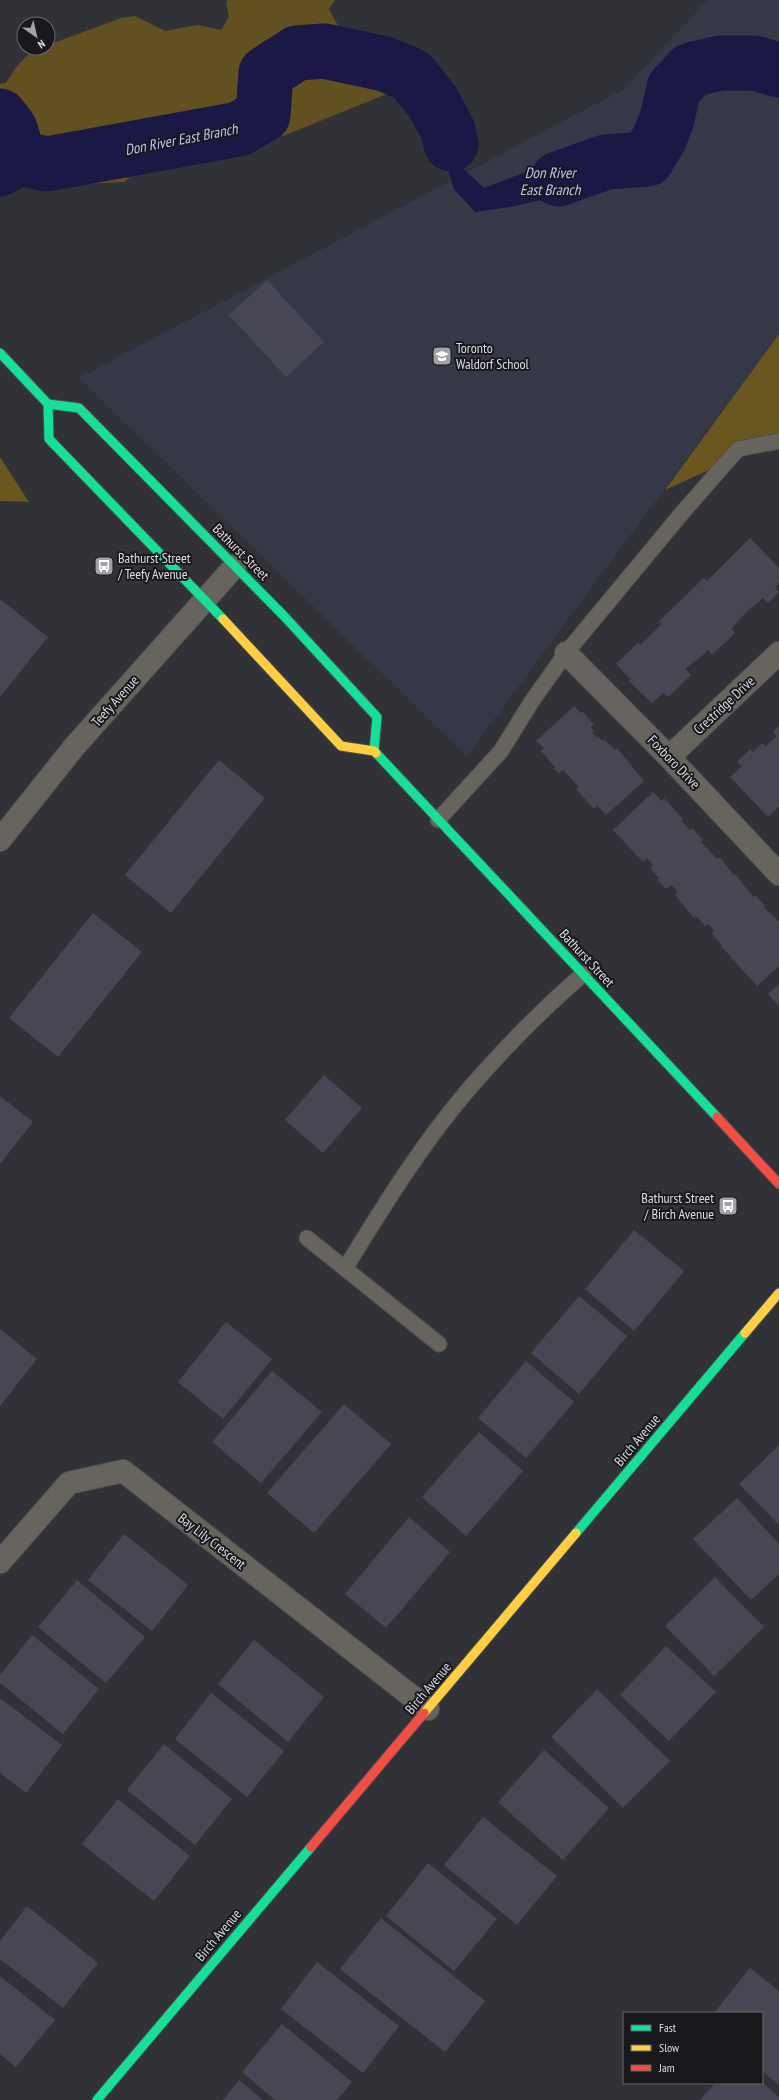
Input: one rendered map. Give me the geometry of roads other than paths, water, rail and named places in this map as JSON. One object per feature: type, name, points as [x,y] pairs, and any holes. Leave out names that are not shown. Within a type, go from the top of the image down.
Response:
[{"type":"main road","points":[[0,352],[48,404],[49,439],[205,600],[341,746],[374,751]]},
{"type":"main road","name":"Bathurst Street","points":[[48,404],[79,408],[235,566],[377,717],[374,751],[779,1184]]},
{"type":"main road","name":"Birch Avenue","points":[[97,2100],[779,1293]]},
{"type":"street","name":"Teefy Avenue","points":[[0,840],[74,746],[235,566]]},
{"type":"street","name":"Foxboro Drive","points":[[566,653],[669,757],[779,874]]},
{"type":"street","name":"Crestridge Drive","points":[[669,757],[779,653]]},
{"type":"street","name":"Bay Lily Crescent","points":[[0,1562],[69,1483],[123,1471],[428,1709]]},
{"type":"lane","points":[[438,820],[501,751],[532,701],[566,653],[682,513],[738,449],[779,440]]},
{"type":"lane","points":[[346,1267],[401,1179],[468,1091],[540,1012],[582,974]]},
{"type":"lane","points":[[307,1238],[346,1267],[439,1344]]},
{"type":"water","name":"Don River East Branch","points":[[744,47],[779,51],[779,88],[729,70],[706,73],[683,85],[676,109],[677,133],[661,146],[629,162],[621,178],[600,170],[573,180],[562,195],[510,207],[475,212],[454,189],[444,157],[445,143],[434,128],[409,85],[419,68],[441,90],[458,133],[464,169],[484,188],[531,170],[638,137],[661,98],[670,68],[690,55],[719,49]]},
{"type":"waterway","name":"Don River East Branch","points":[[0,169],[19,158],[47,164],[239,129],[263,115],[266,73],[297,53],[324,51],[385,64],[411,75],[432,101],[448,130],[451,144]]},
{"type":"waterway","name":"Don River East Branch","points":[[558,179],[606,162],[647,159],[659,139],[667,119],[674,88],[691,70],[720,63],[754,63],[779,70]]},
{"type":"waterway","name":"Don River East Branch","points":[[0,116],[10,129],[19,158]]},
{"type":"place","name":"Toronto Waldorf School","points":[[442,356]]},
{"type":"place","name":"Bathurst Street / Teefy Avenue","points":[[104,566]]},
{"type":"place","name":"Bathurst Street / Birch Avenue","points":[[728,1206]]}]
